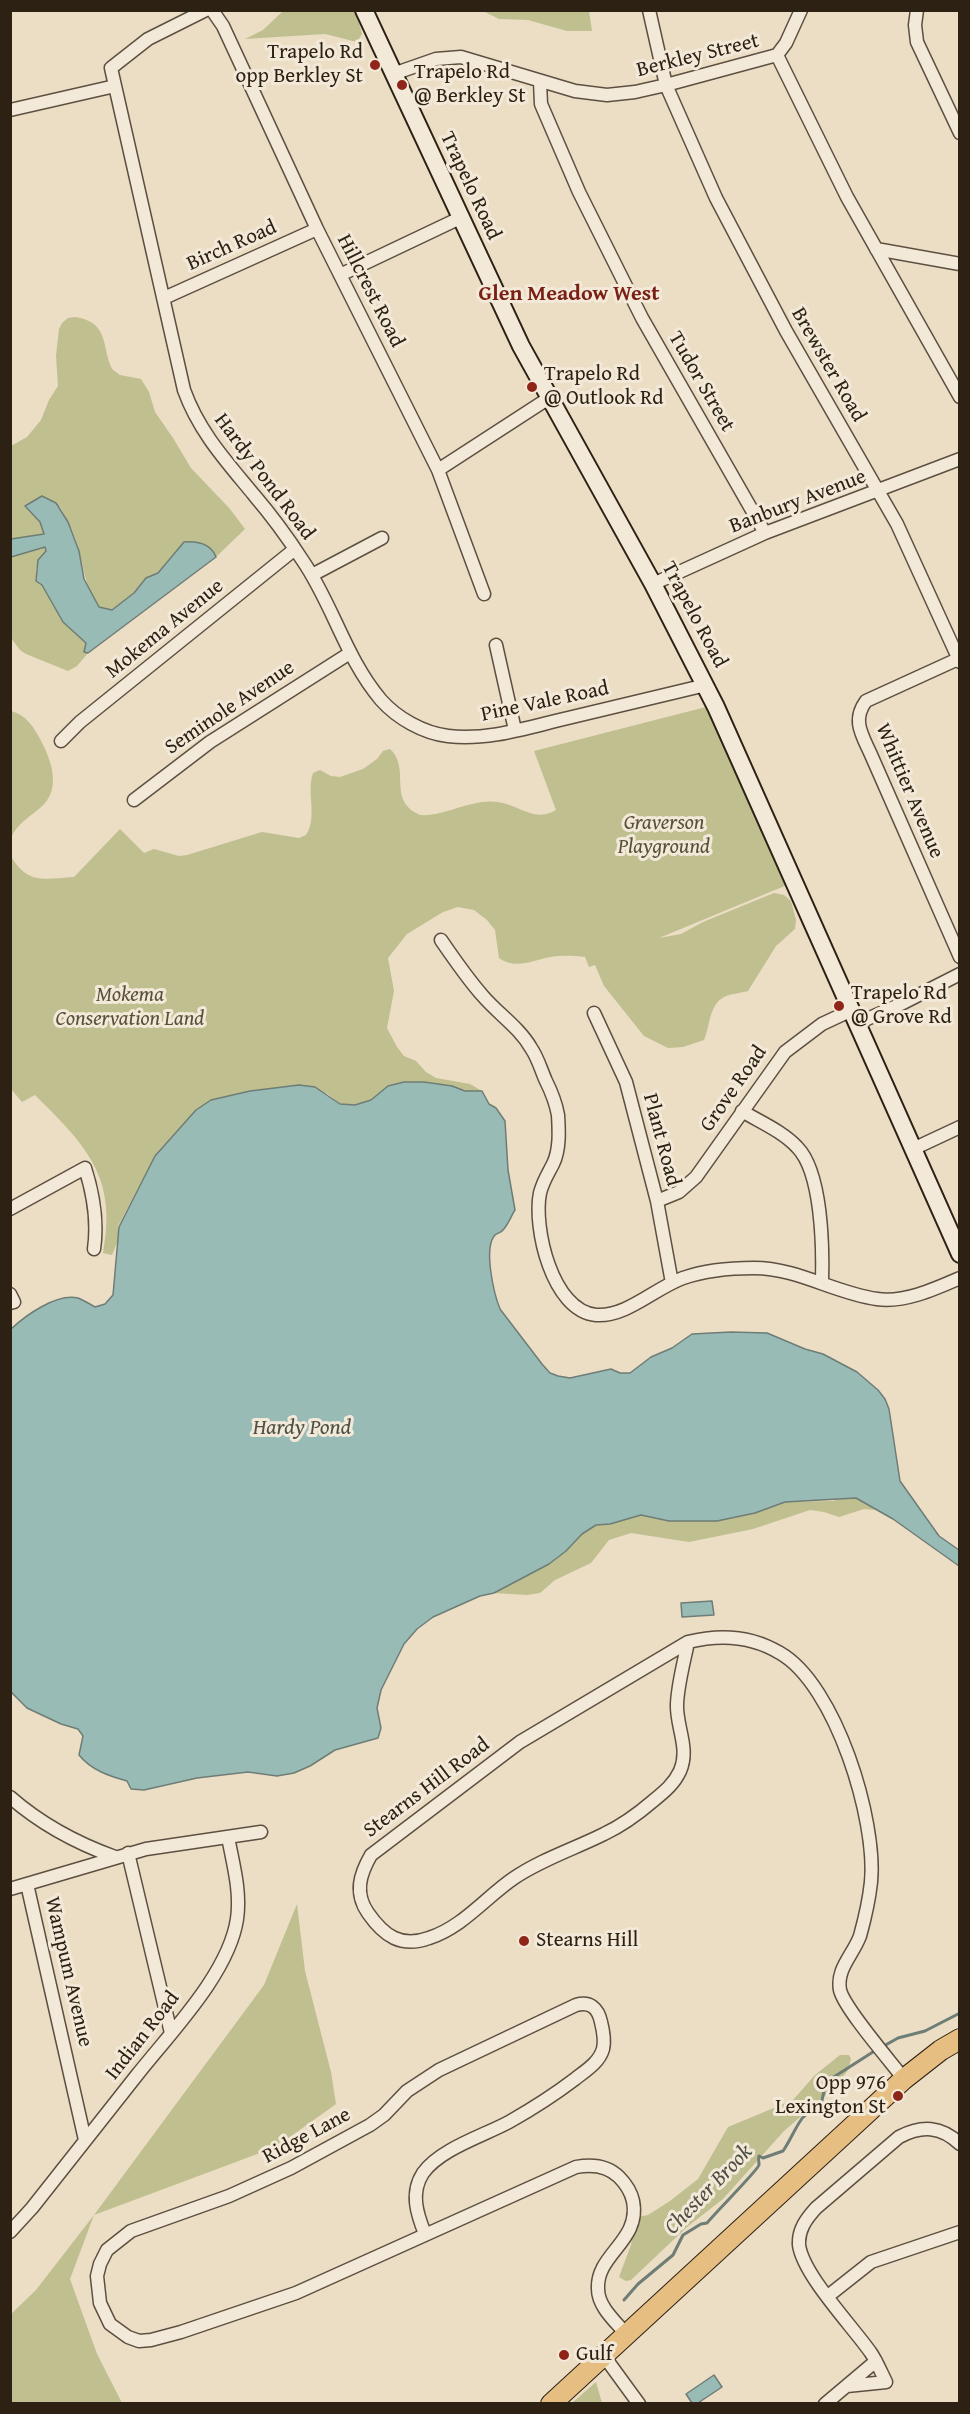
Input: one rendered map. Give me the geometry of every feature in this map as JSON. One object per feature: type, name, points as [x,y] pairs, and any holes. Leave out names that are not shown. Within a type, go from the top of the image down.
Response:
[{"type":"main road","name":"Trapelo Road","points":[[364,10],[511,325],[706,685],[960,1254]]},
{"type":"main road","points":[[551,2403],[904,2079],[941,2050],[960,2039]]},
{"type":"street","name":"Hardy Pond Road","points":[[206,10],[148,39],[111,68],[184,390],[197,422],[207,438],[295,549],[312,575],[350,653],[370,686],[395,713]]},
{"type":"street","name":"Hillcrest Road","points":[[212,10],[228,34],[317,229],[438,470],[484,594]]},
{"type":"street","name":"Brewster Road","points":[[649,10],[666,85],[741,248],[897,524],[959,661]]},
{"type":"street","points":[[777,56],[786,43],[801,10]]},
{"type":"street","points":[[917,10],[915,25],[917,42],[960,132]]},
{"type":"street","name":"Berkley Street","points":[[393,74],[436,59],[461,57],[575,92],[607,95],[666,85],[777,56],[847,197],[960,397]]},
{"type":"street","name":"Tudor Street","points":[[540,82],[541,105],[613,262],[642,318],[765,533]]},
{"type":"street","points":[[10,110],[115,86]]},
{"type":"street","points":[[340,275],[460,218]]},
{"type":"street","name":"Birch Road","points":[[164,298],[317,229]]},
{"type":"street","points":[[876,249],[960,264]]},
{"type":"street","points":[[438,470],[549,398]]},
{"type":"street","name":"Banbury Avenue","points":[[653,584],[765,533],[960,459]]},
{"type":"street","points":[[312,575],[382,538]]},
{"type":"street","name":"Mokema Avenue","points":[[61,741],[80,722],[295,549]]},
{"type":"street","points":[[496,645],[515,730]]},
{"type":"street","name":"Seminole Avenue","points":[[134,800],[210,742],[350,653]]},
{"type":"street","name":"Whittier Avenue","points":[[959,661],[866,701],[858,716],[872,757],[960,957]]},
{"type":"street","name":"Pine Vale Road","points":[[395,713],[423,729],[445,736],[476,737],[706,685]]},
{"type":"street","points":[[441,940],[481,994],[531,1047],[554,1104],[557,1113],[558,1146],[540,1195],[540,1219],[548,1266],[558,1288],[580,1308],[592,1315],[604,1315],[672,1283],[704,1272],[734,1268],[762,1268],[791,1272],[878,1299],[896,1299],[960,1278]]},
{"type":"street","name":"Grove Road","points":[[657,1201],[679,1191],[696,1177],[785,1052],[822,1024],[899,1005],[960,974]]},
{"type":"street","name":"Plant Road","points":[[594,1013],[626,1082],[657,1201],[672,1283]]},
{"type":"street","points":[[742,1111],[783,1135],[798,1147],[808,1162],[815,1179],[822,1282]]},
{"type":"street","points":[[913,1149],[960,1127]]},
{"type":"street","points":[[10,1209],[85,1168],[96,1214],[94,1249]]},
{"type":"street","name":"Stearns Hill Road","points":[[688,1642],[677,1704],[677,1717],[685,1755],[680,1771],[670,1786],[645,1808],[607,1833],[545,1861],[514,1878],[455,1925],[429,1939],[398,1941],[386,1935],[363,1906],[359,1887],[362,1870],[371,1855],[520,1742],[688,1642],[708,1637],[760,1642],[782,1654],[804,1673],[833,1721],[849,1756],[857,1781],[870,1853],[871,1880],[866,1914],[859,1939],[840,1975],[840,1992],[904,2079]]},
{"type":"street","points":[[10,1797],[65,1837],[122,1855]]},
{"type":"street","points":[[10,1889],[122,1855],[261,1832]]},
{"type":"street","name":"Indian Road","points":[[10,2232],[212,1980],[230,1944],[237,1919],[238,1896],[228,1837]]},
{"type":"street","points":[[122,1855],[171,2033]]},
{"type":"street","name":"Wampum Avenue","points":[[27,1884],[86,2140]]},
{"type":"street","name":"Ridge Lane","points":[[425,2234],[415,2206],[418,2181],[424,2171],[444,2154],[535,2107],[589,2068],[603,2050],[604,2038],[597,2010],[592,2005],[584,2002],[576,2005],[447,2065],[407,2091],[384,2115],[370,2125],[291,2169],[219,2199],[130,2231],[106,2250],[97,2276],[97,2291],[105,2316],[117,2331],[139,2341],[151,2340],[296,2293],[576,2167],[597,2165],[606,2168],[625,2184],[631,2194],[634,2208],[633,2222],[628,2235],[606,2261],[597,2288],[600,2300],[627,2335]]},
{"type":"street","points":[[847,2386],[886,2382],[876,2361],[807,2267],[801,2255],[799,2243],[807,2218],[899,2137],[911,2131],[923,2128],[938,2129],[960,2144]]},
{"type":"street","points":[[828,2296],[871,2262],[960,2232]]},
{"type":"street","points":[[604,2356],[639,2403]]},
{"type":"street","points":[[825,2403],[876,2361]]},
{"type":"green space","points":[[284,10],[356,11],[362,34],[357,42],[325,34],[245,39],[263,30]]},
{"type":"green space","points":[[483,11],[589,11],[592,31],[567,31],[528,20],[499,19]]},
{"type":"green space","points":[[68,318],[86,320],[100,331],[113,370],[120,375],[141,379],[149,392],[155,412],[191,468],[230,509],[245,529],[216,557],[216,555],[173,554],[158,573],[146,578],[134,593],[112,610],[99,607],[91,593],[79,550],[60,507],[25,506],[40,522],[44,534],[11,539],[11,446],[27,437],[41,420],[58,386],[56,356],[59,329]]},
{"type":"green space","points":[[45,547],[46,551],[36,569],[36,581],[42,585],[63,622],[86,643],[85,651],[88,653],[77,666],[68,671],[26,654],[11,638],[11,557]]},
{"type":"green space","points":[[706,707],[787,885],[659,938],[681,934],[703,922],[774,893],[784,895],[791,901],[796,920],[795,929],[776,946],[748,991],[724,997],[715,1005],[704,1040],[683,1047],[668,1048],[644,1036],[604,986],[595,965],[589,967],[585,957],[555,956],[518,964],[505,962],[499,958],[495,930],[487,920],[474,910],[458,907],[443,912],[407,934],[388,958],[394,991],[387,1028],[404,1056],[416,1061],[426,1072],[436,1078],[470,1084],[482,1091],[465,1091],[452,1086],[424,1082],[388,1086],[371,1101],[355,1105],[340,1104],[328,1094],[299,1085],[250,1091],[178,1131],[168,1141],[155,1156],[118,1226],[118,1240],[112,1255],[103,1253],[106,1203],[101,1182],[93,1164],[69,1130],[35,1095],[22,1102],[11,1089],[10,854],[16,864],[29,875],[54,879],[74,877],[120,829],[144,853],[154,849],[179,856],[262,832],[299,838],[306,835],[311,821],[313,773],[320,770],[331,776],[340,777],[363,769],[377,759],[383,751],[390,749],[395,755],[400,770],[401,793],[404,801],[410,809],[420,815],[439,813],[488,801],[506,804],[534,814],[548,814],[556,810],[534,751]]},
{"type":"green space","points":[[11,711],[25,718],[32,725],[48,757],[53,784],[47,801],[20,825],[11,838]]},
{"type":"green space","points":[[846,1497],[856,1498],[876,1510],[864,1509],[839,1517],[810,1510],[753,1529],[689,1542],[631,1533],[609,1540],[591,1563],[555,1580],[540,1593],[527,1595],[494,1593],[549,1564],[566,1551],[582,1534],[596,1525],[610,1524],[641,1515],[669,1521],[717,1521],[755,1513],[785,1502],[833,1501]]},
{"type":"green space","points":[[297,1904],[305,1971],[331,2072],[336,2104],[276,2147],[94,2215],[264,1985]]},
{"type":"green space","points":[[840,2055],[849,2055],[851,2059],[848,2070],[834,2088],[784,2131],[723,2199],[687,2227],[631,2280],[626,2281],[619,2277],[631,2245],[637,2217],[648,2215],[698,2179],[728,2127],[793,2100],[815,2075]]},
{"type":"green space","points":[[94,2215],[70,2279],[97,2354],[122,2403],[11,2403],[11,2314],[36,2290]]},
{"type":"green space","points":[[596,2382],[602,2403],[572,2403]]},
{"type":"water","points":[[42,496],[56,503],[68,522],[79,551],[84,579],[99,607],[112,610],[134,593],[146,578],[158,573],[184,542],[203,544],[211,549],[216,557],[88,653],[84,652],[86,643],[63,622],[42,585],[36,581],[38,560],[46,551],[45,547],[11,557],[11,539],[44,534],[40,522],[25,506]]},
{"type":"water","name":"Hardy Pond","points":[[404,1082],[424,1082],[452,1086],[465,1091],[482,1091],[489,1104],[496,1108],[505,1121],[508,1170],[515,1210],[505,1228],[495,1235],[492,1241],[490,1260],[493,1282],[500,1309],[550,1373],[570,1378],[611,1369],[620,1373],[630,1373],[651,1357],[672,1348],[692,1334],[767,1333],[823,1354],[857,1372],[885,1399],[889,1409],[900,1481],[939,1536],[959,1550],[959,1566],[893,1519],[856,1498],[785,1502],[755,1513],[717,1521],[669,1521],[641,1515],[610,1524],[596,1525],[582,1534],[566,1551],[549,1564],[494,1593],[480,1596],[433,1617],[417,1629],[404,1644],[381,1690],[377,1708],[381,1728],[378,1738],[335,1750],[294,1773],[277,1776],[248,1772],[197,1778],[144,1790],[131,1789],[127,1781],[107,1775],[79,1755],[83,1736],[78,1729],[61,1724],[27,1708],[11,1692],[11,1329],[33,1312],[60,1299],[78,1298],[95,1307],[105,1304],[113,1295],[119,1227],[155,1156],[196,1110],[211,1100],[250,1091],[299,1085],[315,1087],[340,1104],[355,1105],[371,1100],[388,1086]]},
{"type":"water","points":[[712,1601],[714,1615],[682,1617],[681,1603]]},
{"type":"water","points":[[714,2375],[722,2387],[698,2403],[692,2403],[686,2394]]},
{"type":"waterway","name":"Chester Brook","points":[[882,2047],[898,2038],[925,2031],[960,2013]]},
{"type":"waterway","name":"Chester Brook","points":[[624,2300],[638,2284],[673,2255],[683,2235],[707,2223],[757,2169],[759,2156],[763,2158],[783,2151],[803,2118],[821,2105],[826,2082],[876,2050]]},
{"type":"place","name":"Trapelo Rd opp Berkley St","points":[[375,65]]},
{"type":"place","name":"Trapelo Rd @ Berkley St","points":[[402,85]]},
{"type":"place","name":"Trapelo Rd @ Outlook Rd","points":[[532,387]]},
{"type":"place","name":"Trapelo Rd @ Grove Rd","points":[[839,1006]]},
{"type":"place","name":"Stearns Hill","points":[[524,1941]]},
{"type":"place","name":"Opp 976 Lexington St","points":[[898,2096]]},
{"type":"place","name":"Gulf","points":[[564,2355]]},
{"type":"district","name":"Glen Meadow West","points":[[569,294]]},
{"type":"park label","name":"Graverson Playground","points":[[664,836]]},
{"type":"park label","name":"Mokema Conservation Land","points":[[130,1008]]}]
